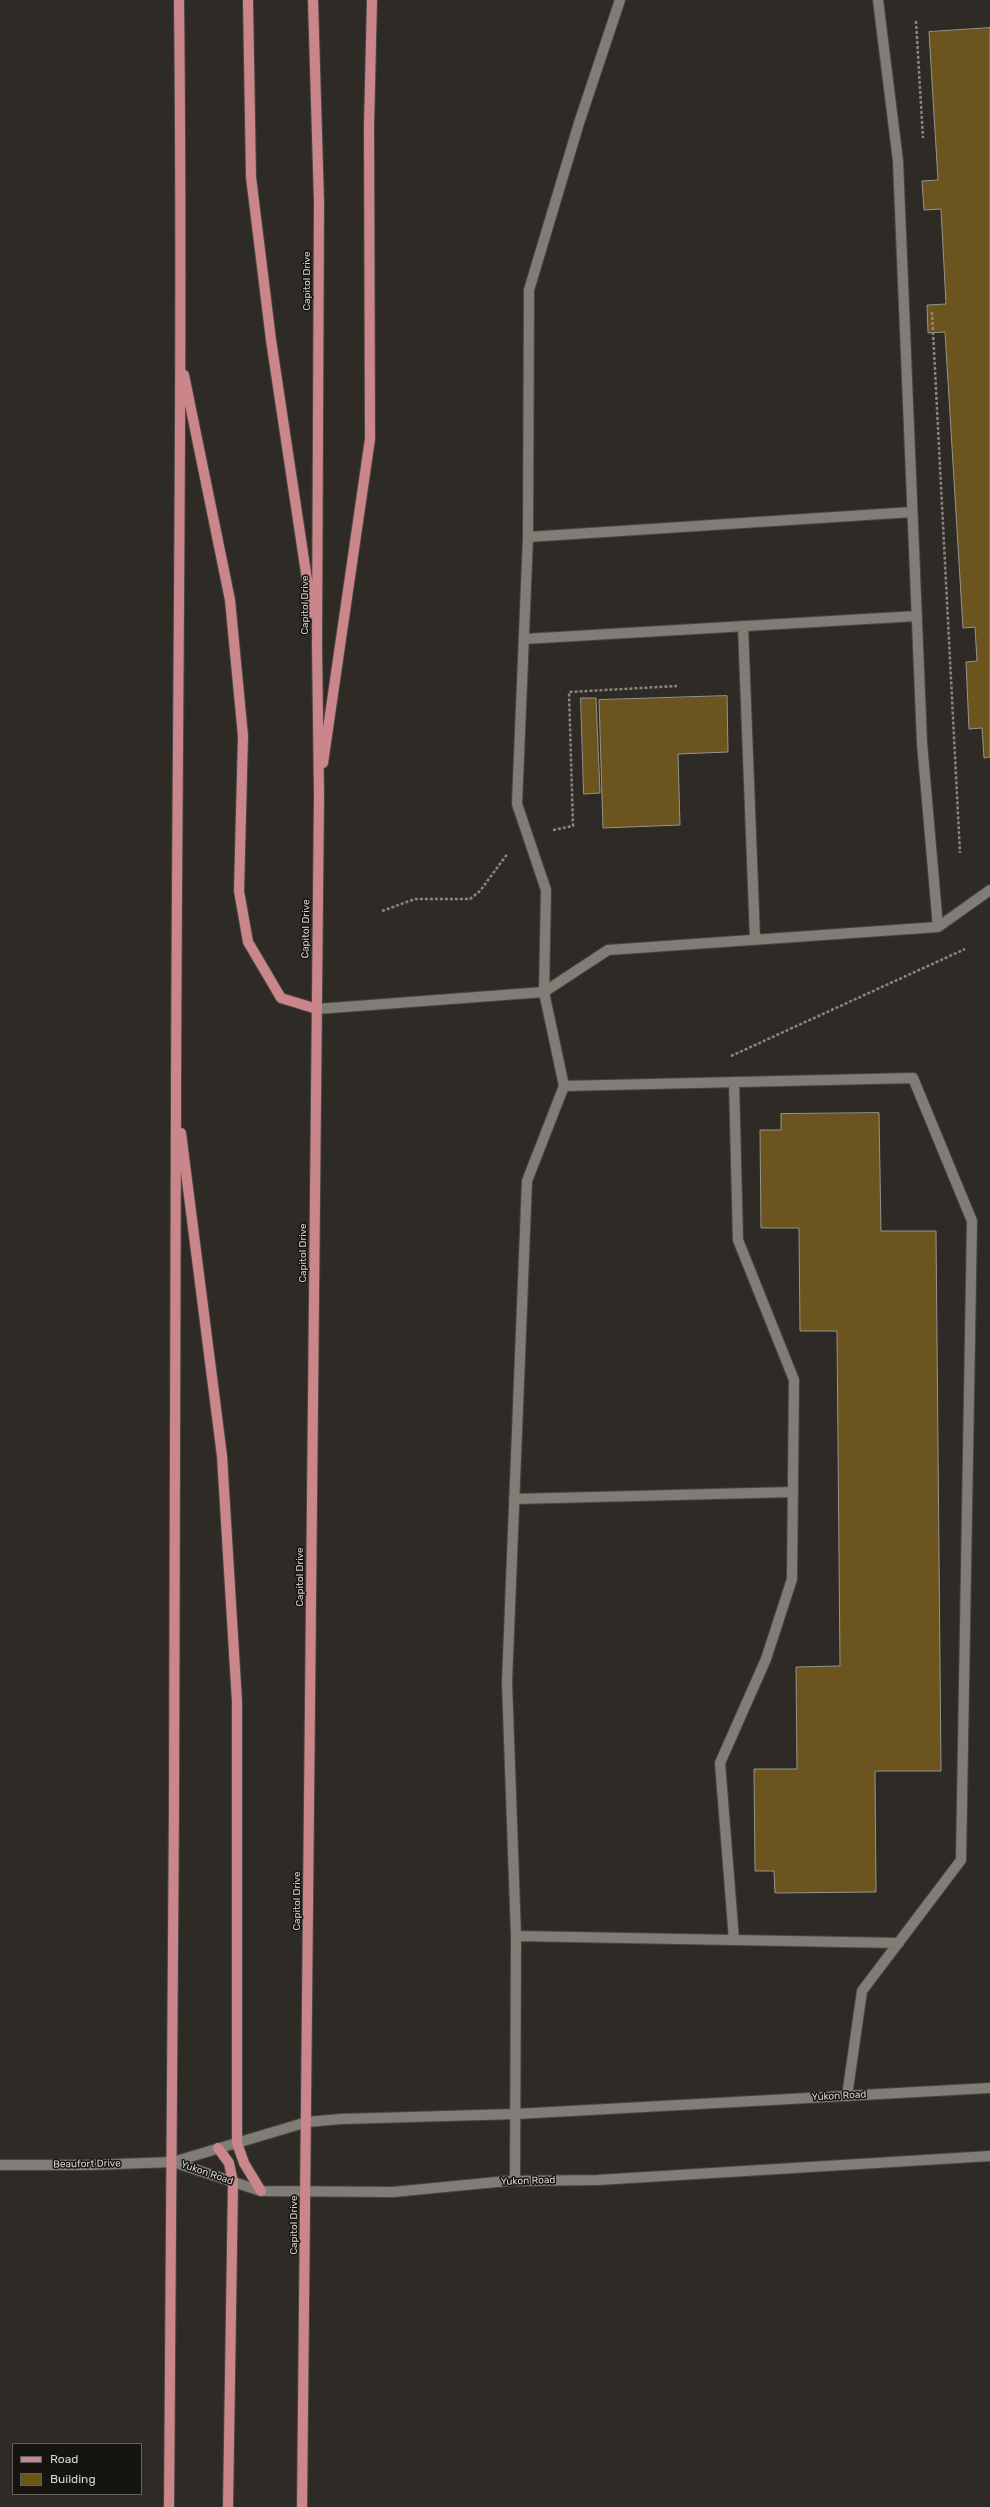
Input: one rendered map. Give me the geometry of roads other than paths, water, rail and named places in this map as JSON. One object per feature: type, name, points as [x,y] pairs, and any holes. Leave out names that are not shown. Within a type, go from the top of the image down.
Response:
[{"type":"main road","points":[[169,2507],[173,2162],[180,356],[179,0]]},
{"type":"main road","points":[[248,0],[251,177],[271,340],[317,645]]},
{"type":"main road","name":"Capitol Drive","points":[[302,2507],[319,795],[317,645],[319,202],[313,0]]},
{"type":"main road","points":[[319,795],[370,439],[369,126],[372,0]]},
{"type":"main road","points":[[180,356],[230,600],[243,736],[239,891],[248,942],[281,998],[317,1009]]},
{"type":"main road","points":[[176,1091],[222,1456],[237,1702],[237,2143],[244,2163],[261,2191]]},
{"type":"main road","points":[[218,2148],[229,2163],[233,2182],[228,2507]]},
{"type":"street","points":[[515,2181],[516,1936],[507,1682],[527,1181],[564,1086],[544,992],[546,890],[517,804],[528,538],[529,290],[579,123],[620,0]]},
{"type":"street","points":[[878,0],[898,160],[922,743],[938,927]]},
{"type":"street","points":[[528,538],[912,512]]},
{"type":"street","points":[[524,639],[917,616]]},
{"type":"street","points":[[744,626],[755,939]]},
{"type":"street","points":[[317,1009],[544,992],[608,950],[938,927],[990,890]]},
{"type":"street","points":[[564,1086],[913,1078],[972,1221],[961,1860],[862,1992],[847,2096]]},
{"type":"street","points":[[734,1082],[738,1240],[794,1380],[792,1580],[766,1659],[720,1763],[734,1940]]},
{"type":"street","points":[[514,1499],[793,1492]]},
{"type":"street","points":[[516,1936],[899,1943]]},
{"type":"street","name":"Yukon Road","points":[[173,2162],[307,2122],[516,2114],[990,2088]]},
{"type":"street","name":"Yukon Road","points":[[173,2162],[261,2191],[392,2192],[415,2188],[515,2181],[598,2180],[990,2156]]},
{"type":"street","name":"Beaufort Drive","points":[[0,2165],[89,2165],[173,2162]]}]
